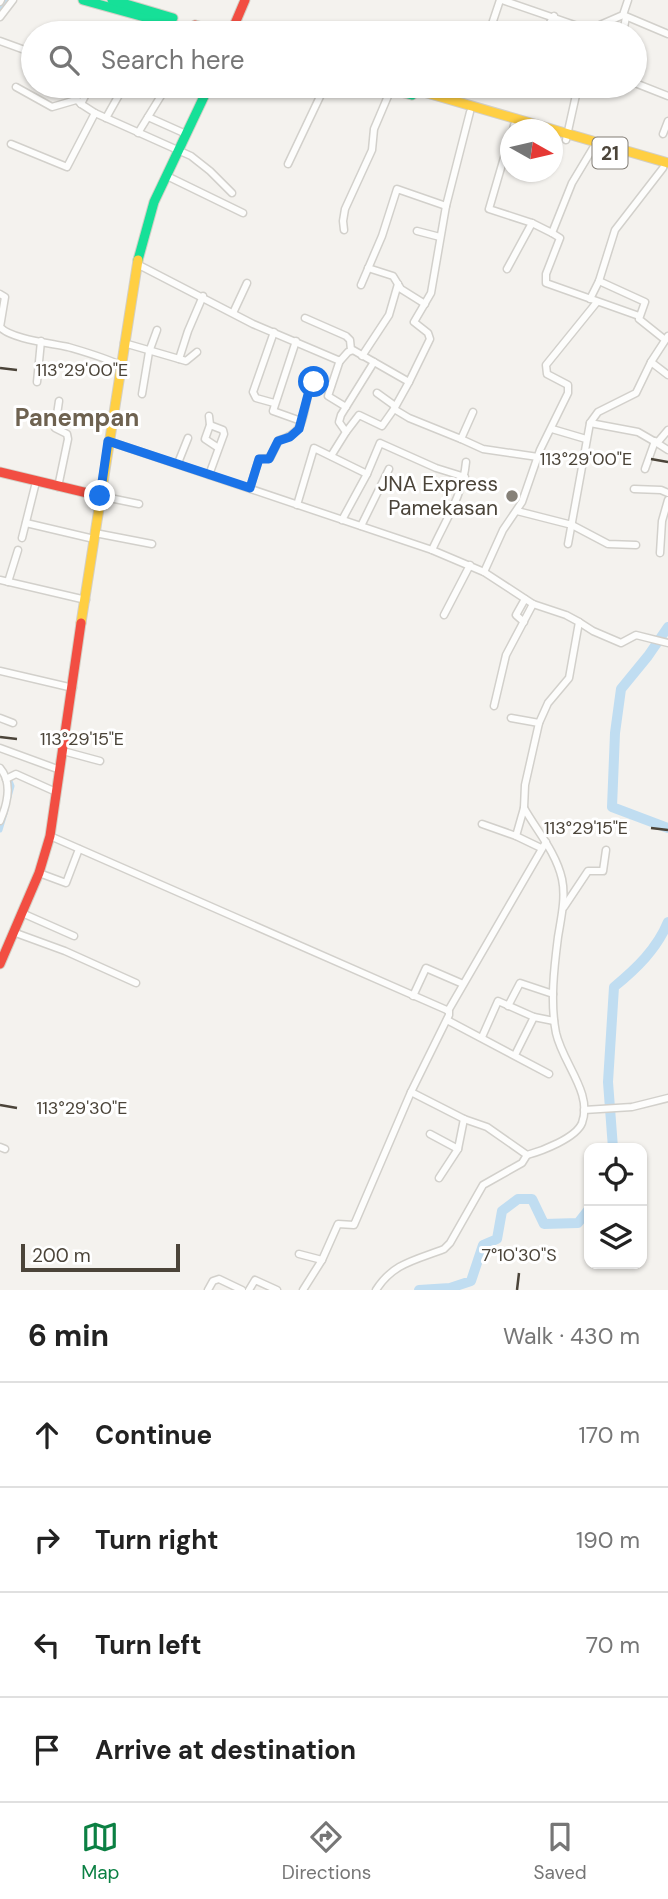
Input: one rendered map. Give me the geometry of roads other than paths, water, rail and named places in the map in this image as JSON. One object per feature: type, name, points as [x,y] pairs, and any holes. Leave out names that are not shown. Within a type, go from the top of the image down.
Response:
[{"type":"main road","points":[[83,0],[162,21]]},
{"type":"main road","points":[[112,0],[168,21]]},
{"type":"main road","points":[[236,21],[244,3]]},
{"type":"main road","points":[[0,963],[39,873],[50,836],[137,264],[152,209],[203,98]]},
{"type":"main road","points":[[421,98],[500,123]]},
{"type":"main road","name":"21","points":[[445,98],[567,133],[666,167]]},
{"type":"main road","name":"21","points":[[563,134],[567,133],[593,148],[666,167]]},
{"type":"main road","points":[[0,472],[100,496]]},
{"type":"street","points":[[0,18],[13,0]]},
{"type":"street","points":[[493,21],[501,0],[566,21]]},
{"type":"street","points":[[624,21],[628,0]]},
{"type":"street","points":[[551,21],[554,16]]},
{"type":"street","points":[[614,21],[625,16],[637,21]]},
{"type":"street","points":[[647,25],[668,34]]},
{"type":"street","points":[[0,41],[21,49]]},
{"type":"street","points":[[16,86],[21,89]]},
{"type":"street","points":[[647,88],[668,96]]},
{"type":"street","points":[[37,98],[52,107],[78,102],[81,98]]},
{"type":"street","points":[[74,98],[95,113],[196,159],[232,193]]},
{"type":"street","points":[[106,118],[117,98]]},
{"type":"street","points":[[138,134],[158,98]]},
{"type":"street","points":[[288,164],[320,98]]},
{"type":"street","points":[[344,230],[342,221],[345,209],[372,150],[373,129],[387,98]]},
{"type":"street","points":[[567,133],[575,98]]},
{"type":"street","points":[[11,144],[67,167],[95,113]]},
{"type":"street","points":[[331,456],[359,415],[382,426],[395,408],[430,339],[428,333],[414,323],[433,286],[446,206],[470,113]]},
{"type":"street","points":[[148,117],[186,134]]},
{"type":"street","points":[[663,134],[668,121]]},
{"type":"street","points":[[552,233],[572,183],[593,148]]},
{"type":"street","points":[[484,572],[503,530],[517,511],[527,490],[538,457],[569,388],[566,383],[547,374],[546,365],[594,301],[615,230],[666,167]]},
{"type":"street","points":[[500,171],[489,208],[492,212],[531,223],[560,238],[545,282],[639,316],[640,320],[666,337],[650,362],[636,393],[598,412],[590,423],[580,490],[568,544]]},
{"type":"street","points":[[167,176],[243,213]]},
{"type":"street","points":[[361,285],[383,236],[397,189],[446,206]]},
{"type":"street","points":[[507,269],[531,223]]},
{"type":"street","points":[[416,231],[440,237]]},
{"type":"street","points":[[137,264],[233,313],[340,360]]},
{"type":"street","points":[[368,268],[393,276],[398,285],[425,304]]},
{"type":"street","points":[[599,281],[645,302],[639,316]]},
{"type":"street","points":[[233,313],[247,283]]},
{"type":"street","points":[[362,356],[389,314],[398,285]]},
{"type":"street","points":[[0,294],[5,297],[6,302],[0,327],[2,330],[120,365]]},
{"type":"street","points":[[179,359],[203,296]]},
{"type":"street","points":[[305,318],[346,337],[350,340],[351,350]]},
{"type":"street","points":[[142,394],[150,350],[157,330]]},
{"type":"street","points":[[274,332],[253,392],[256,398],[274,403]]},
{"type":"street","points":[[37,382],[41,341]]},
{"type":"street","points":[[296,341],[273,412],[301,421]]},
{"type":"street","points":[[124,343],[189,361],[197,352]]},
{"type":"street","points":[[351,350],[409,382]]},
{"type":"street","points":[[346,407],[328,398],[340,360],[351,350]]},
{"type":"street","points":[[346,432],[340,422],[346,407],[374,362]]},
{"type":"street","points":[[650,362],[668,375]]},
{"type":"street","points":[[250,488],[259,459],[270,458],[278,441],[296,433],[313,382],[331,386]]},
{"type":"street","points":[[377,393],[410,418],[483,449],[538,457]]},
{"type":"street","points":[[58,487],[68,439],[55,428],[59,401]]},
{"type":"street","points":[[461,439],[473,412]]},
{"type":"street","points":[[209,416],[210,425],[205,439],[217,447]]},
{"type":"street","points":[[590,423],[638,432],[668,450]]},
{"type":"street","points":[[209,475],[224,432],[210,425]]},
{"type":"street","points":[[552,429],[586,439]]},
{"type":"street","points":[[645,470],[656,442],[668,430]]},
{"type":"street","points":[[178,464],[188,438]]},
{"type":"street","points":[[108,441],[432,550],[484,572],[533,604],[579,622],[621,643],[636,635],[668,643]]},
{"type":"street","points":[[342,520],[380,443],[436,468],[465,477]]},
{"type":"street","points":[[297,505],[313,449],[316,448],[367,474]]},
{"type":"street","points":[[432,550],[439,530],[452,514],[465,477],[466,462]]},
{"type":"street","points":[[361,526],[389,469]]},
{"type":"street","points":[[22,538],[36,482]]},
{"type":"street","points":[[634,489],[661,490],[668,493]]},
{"type":"street","points":[[100,496],[139,504]]},
{"type":"street","points":[[660,553],[662,521],[668,500]]},
{"type":"street","points":[[517,511],[572,525],[608,544],[636,545]]},
{"type":"street","points":[[26,523],[152,544]]},
{"type":"street","points":[[18,550],[4,581],[86,600]]},
{"type":"street","points":[[444,615],[470,565]]},
{"type":"street","points":[[524,622],[516,615],[525,599]]},
{"type":"street","points":[[494,706],[506,655],[533,604]]},
{"type":"street","points":[[516,836],[524,808],[525,785],[538,723],[548,703],[569,678],[579,622]]},
{"type":"street","points":[[0,671],[73,688]]},
{"type":"street","points":[[0,718],[13,723]]},
{"type":"street","points":[[511,718],[538,723]]},
{"type":"street","points":[[0,748],[60,770]]},
{"type":"street","points":[[63,751],[100,761]]},
{"type":"street","points":[[0,768],[8,777],[7,800],[0,821]]},
{"type":"street","points":[[8,777],[16,774],[56,792]]},
{"type":"street","points":[[376,1290],[387,1274],[395,1268],[444,1249],[482,1187],[522,1163],[527,1155],[553,1145],[574,1133],[581,1125],[584,1110],[582,1091],[565,1060],[554,1021],[553,994],[563,908],[562,881],[558,865],[543,845],[524,808]]},
{"type":"street","points":[[482,824],[543,845]]},
{"type":"street","points":[[50,836],[448,1011]]},
{"type":"street","points":[[303,1290],[322,1259],[338,1224],[354,1225],[411,1092],[447,1020],[448,1011],[543,845]]},
{"type":"street","points":[[39,873],[66,883],[79,849]]},
{"type":"street","points":[[563,908],[588,871],[603,872],[606,850]]},
{"type":"street","points":[[22,913],[74,936]]},
{"type":"street","points":[[13,932],[65,951],[136,983]]},
{"type":"street","points":[[413,996],[426,968],[463,984]]},
{"type":"street","points":[[508,1006],[520,983],[553,994]]},
{"type":"street","points":[[482,1037],[496,1002],[534,1017],[554,1021]]},
{"type":"street","points":[[515,1055],[534,1017]]},
{"type":"street","points":[[447,1020],[549,1074]]},
{"type":"street","points":[[411,1092],[486,1127],[527,1155]]},
{"type":"street","points":[[584,1110],[617,1109],[668,1098]]},
{"type":"street","points":[[439,1178],[458,1149],[464,1119]]},
{"type":"street","points":[[430,1134],[458,1149]]},
{"type":"street","points":[[299,1254],[322,1259]]},
{"type":"street","points":[[208,1290],[213,1281],[219,1279],[242,1290]]},
{"type":"street","points":[[249,1290],[255,1280],[277,1290]]},
{"type":"waterway","points":[[0,11],[7,0]]},
{"type":"waterway","points":[[668,627],[621,689],[615,733],[612,807],[668,828]]},
{"type":"waterway","points":[[8,776],[12,786],[9,797]]},
{"type":"waterway","points":[[0,830],[6,810]]},
{"type":"waterway","points":[[613,1143],[608,1082],[614,987],[645,958],[668,922]]},
{"type":"waterway","points":[[419,1290],[450,1288],[471,1281],[483,1245],[497,1239],[502,1211],[518,1199],[532,1199],[544,1224],[578,1223],[584,1215]]},
{"type":"place","name":"JNA Express Pamekasan","points":[[512,496]]},
{"type":"district","name":"Panempan","points":[[77,417]]}]
